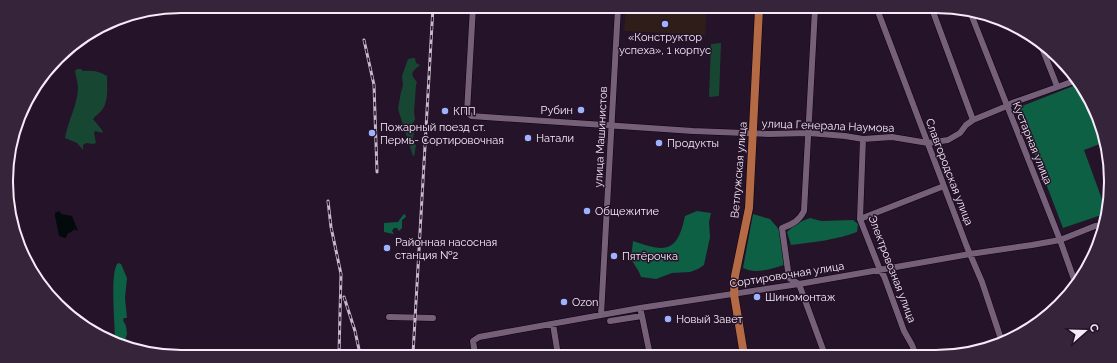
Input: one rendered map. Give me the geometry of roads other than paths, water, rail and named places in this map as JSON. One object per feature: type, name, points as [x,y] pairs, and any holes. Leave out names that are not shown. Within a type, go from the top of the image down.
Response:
[{"type":"main road","name":"Ветлужская улица","points":[[743,350],[734,294],[735,276],[750,208],[759,13]]},
{"type":"street","name":"улица Генерала Наумова","points":[[472,13],[467,112],[471,116],[754,134],[809,133],[863,139],[892,137],[928,144],[948,140],[960,133],[966,125],[973,120],[1012,103],[1071,82]]},
{"type":"street","name":"улица Машинистов","points":[[601,315],[618,13]]},
{"type":"street","points":[[816,13],[804,211],[794,224],[782,228],[789,278],[799,284],[823,350]]},
{"type":"street","name":"Славгородская улица","points":[[879,13],[982,282],[1000,337]]},
{"type":"street","points":[[933,13],[973,120]]},
{"type":"street","name":"Кустарная улица","points":[[972,17],[1074,278]]},
{"type":"street","points":[[1044,52],[1057,86]]},
{"type":"street","name":"Электровозная улица","points":[[863,139],[860,219],[880,270],[884,276],[904,331],[914,350]]},
{"type":"street","points":[[860,219],[944,186]]},
{"type":"street","name":"Сортировочная улица","points":[[474,350],[473,341],[479,337],[640,308],[799,284],[1060,240],[1098,226]]},
{"type":"street","points":[[640,308],[649,350]]},
{"type":"street","points":[[610,321],[642,316]]},
{"type":"street","points":[[389,317],[433,318]]},
{"type":"street","points":[[553,324],[557,350]]},
{"type":"railway","points":[[413,350],[433,13]]},
{"type":"railway","points":[[364,40],[374,85],[377,172]]},
{"type":"railway","points":[[328,201],[331,227],[341,274],[339,350]]},
{"type":"railway","points":[[344,297],[355,331],[359,350]]},
{"type":"place","name":"«Конструктор успеха», 1 корпус","points":[[665,24]]},
{"type":"place","name":"Рубин","points":[[581,110]]},
{"type":"place","name":"КПП","points":[[445,111]]},
{"type":"place","name":"Пожарный поезд ст. Пермь- Сортировочная","points":[[372,133]]},
{"type":"place","name":"Натали","points":[[528,138]]},
{"type":"place","name":"Продукты","points":[[659,143]]},
{"type":"place","name":"Общежитие","points":[[587,211]]},
{"type":"place","name":"Районная насосная станция №2","points":[[387,248]]},
{"type":"place","name":"Пятёрочка","points":[[614,256]]},
{"type":"place","name":"Шиномонтаж","points":[[757,297]]},
{"type":"place","name":"Ozon","points":[[564,302]]},
{"type":"place","name":"Новый Завет","points":[[668,319]]}]
